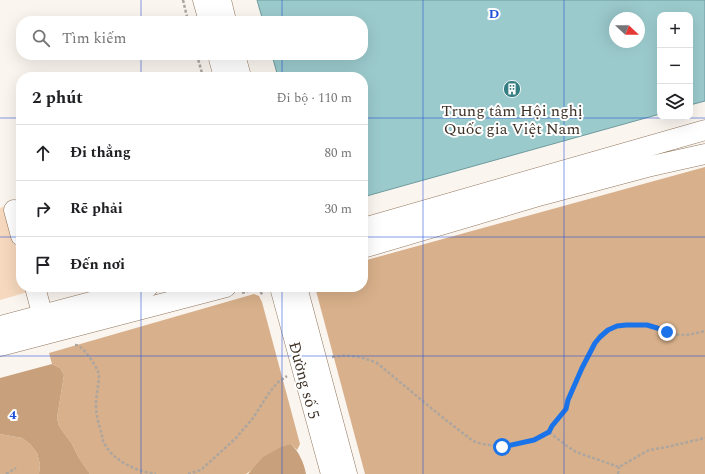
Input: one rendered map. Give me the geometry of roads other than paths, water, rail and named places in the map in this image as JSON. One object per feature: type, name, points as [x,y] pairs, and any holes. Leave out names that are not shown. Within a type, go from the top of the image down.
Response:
[{"type":"lane","points":[[203,0],[208,16]]},
{"type":"lane","points":[[221,0],[225,16]]},
{"type":"lane","points":[[219,60],[223,72]]},
{"type":"lane","points":[[236,60],[240,72]]},
{"type":"lane","points":[[368,227],[705,130]]},
{"type":"lane","points":[[642,148],[646,168]]},
{"type":"lane","points":[[368,247],[542,195],[705,154]]},
{"type":"lane","points":[[14,210],[16,217]]},
{"type":"lane","points":[[36,292],[47,334]]},
{"type":"lane","points":[[0,326],[129,292]]},
{"type":"lane","points":[[0,346],[225,292]]},
{"type":"lane","name":"Đường số 5","points":[[299,292],[347,474]]},
{"type":"lane","name":"Đường số 5","points":[[273,294],[331,474]]},
{"type":"place","name":"Trung tâm Hội nghị Quốc gia Việt Nam","points":[[512,89]]}]
